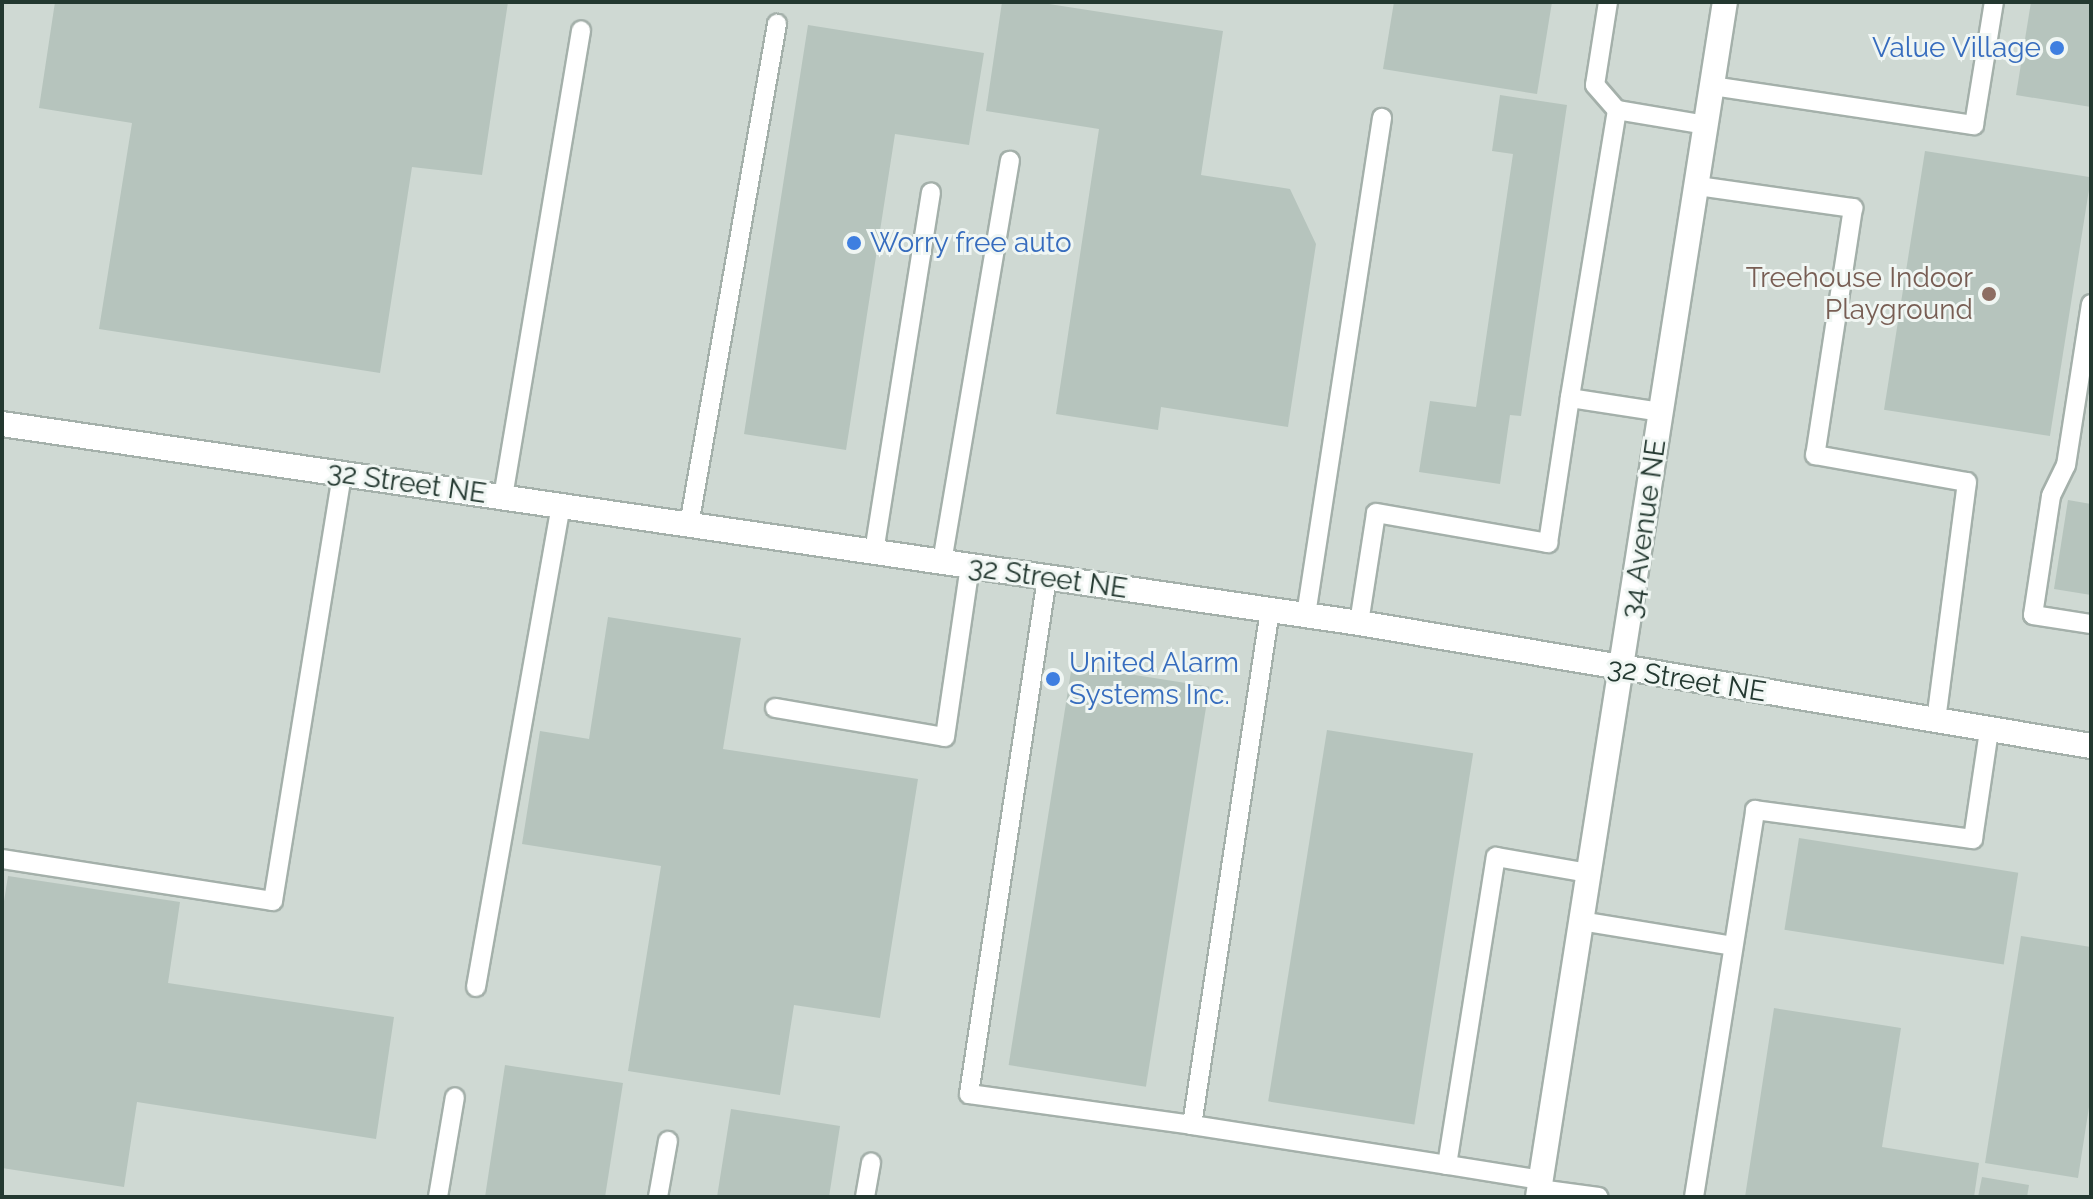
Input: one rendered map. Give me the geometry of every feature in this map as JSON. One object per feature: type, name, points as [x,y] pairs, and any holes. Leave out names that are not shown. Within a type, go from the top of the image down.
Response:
[{"type":"street","name":"34 Avenue NE","points":[[1539,1189],[1624,670],[1725,2]]},
{"type":"street","name":"32 Street NE","points":[[2,424],[1359,623],[1624,670],[2091,746]]},
{"type":"lane","points":[[1608,2],[1595,85],[1617,110],[1707,125]]},
{"type":"lane","points":[[1712,86],[1974,125],[1994,2]]},
{"type":"lane","points":[[689,525],[777,24]]},
{"type":"lane","points":[[503,497],[581,30]]},
{"type":"lane","points":[[1359,623],[1376,513],[1548,543],[1617,110]]},
{"type":"lane","points":[[1306,615],[1382,118]]},
{"type":"lane","points":[[942,562],[1010,161]]},
{"type":"lane","points":[[1698,186],[1853,208],[1815,455],[1967,482],[1936,720]]},
{"type":"lane","points":[[874,552],[931,192]]},
{"type":"lane","points":[[2091,304],[2066,465],[2051,496],[2033,615],[2091,624]]},
{"type":"lane","points":[[1570,398],[1661,412]]},
{"type":"lane","points":[[2,859],[273,901],[342,474]]},
{"type":"lane","points":[[476,987],[561,506]]},
{"type":"lane","points":[[775,708],[945,737],[970,566]]},
{"type":"lane","points":[[1047,578],[969,1094],[1447,1165],[1539,1189],[1598,1197]]},
{"type":"lane","points":[[1192,1125],[1270,610]]},
{"type":"lane","points":[[1694,1197],[1755,810],[1973,839],[1989,730]]},
{"type":"lane","points":[[1447,1165],[1496,857],[1589,873]]},
{"type":"lane","points":[[1581,921],[1733,946]]},
{"type":"lane","points":[[438,1197],[455,1097]]},
{"type":"lane","points":[[658,1197],[668,1141]]},
{"type":"lane","points":[[865,1197],[871,1163]]},
{"type":"shaded area","points":[[2,2],[2091,2],[2091,1197],[2,1197]]},
{"type":"building","points":[[55,2],[508,2],[482,175],[412,167],[380,373],[99,329],[132,123],[39,108]]},
{"type":"building","points":[[1002,2],[1036,2],[1223,31],[1201,175],[1290,189],[1316,244],[1288,427],[1161,407],[1158,430],[1056,414],[1099,129],[986,111]]},
{"type":"building","points":[[1394,2],[1552,2],[1537,94],[1383,69]]},
{"type":"building","name":"Value Village","points":[[2031,2],[2091,2],[2091,107],[2016,95]]},
{"type":"building","points":[[808,25],[984,53],[969,145],[895,134],[846,450],[744,434]]},
{"type":"building","points":[[1500,95],[1567,105],[1521,416],[1510,415],[1500,484],[1419,472],[1430,401],[1476,407],[1513,154],[1492,151]]},
{"type":"building","points":[[1925,151],[2091,177],[2050,436],[1884,410]]},
{"type":"building","points":[[2068,500],[2091,504],[2091,595],[2054,589]]},
{"type":"building","points":[[608,617],[741,638],[723,749],[918,779],[880,1018],[794,1005],[780,1095],[628,1071],[661,866],[522,844],[540,731],[589,739]]},
{"type":"building","points":[[1072,665],[1209,687],[1146,1087],[1009,1065]]},
{"type":"building","points":[[1327,730],[1473,753],[1414,1125],[1268,1101]]},
{"type":"building","points":[[1799,838],[2018,873],[2004,965],[1784,930]]},
{"type":"building","points":[[8,876],[180,902],[168,983],[394,1017],[376,1139],[137,1102],[124,1187],[2,1168],[2,914]]},
{"type":"building","points":[[2021,936],[2091,947],[2091,1094],[2078,1178],[1985,1163]]},
{"type":"building","points":[[1774,1008],[1901,1028],[1882,1147],[1979,1163],[1974,1197],[1745,1197]]},
{"type":"building","points":[[505,1065],[623,1083],[605,1197],[485,1197]]},
{"type":"building","points":[[731,1109],[840,1126],[829,1197],[717,1197]]},
{"type":"building","points":[[1982,1177],[2029,1185],[2027,1197],[1978,1197]]},
{"type":"place","name":"Value Village","points":[[2057,48]]},
{"type":"place","name":"Worry free auto","points":[[854,243]]},
{"type":"place","name":"Treehouse Indoor Playground","points":[[1989,294]]},
{"type":"place","name":"United Alarm Systems Inc.","points":[[1053,679]]}]
